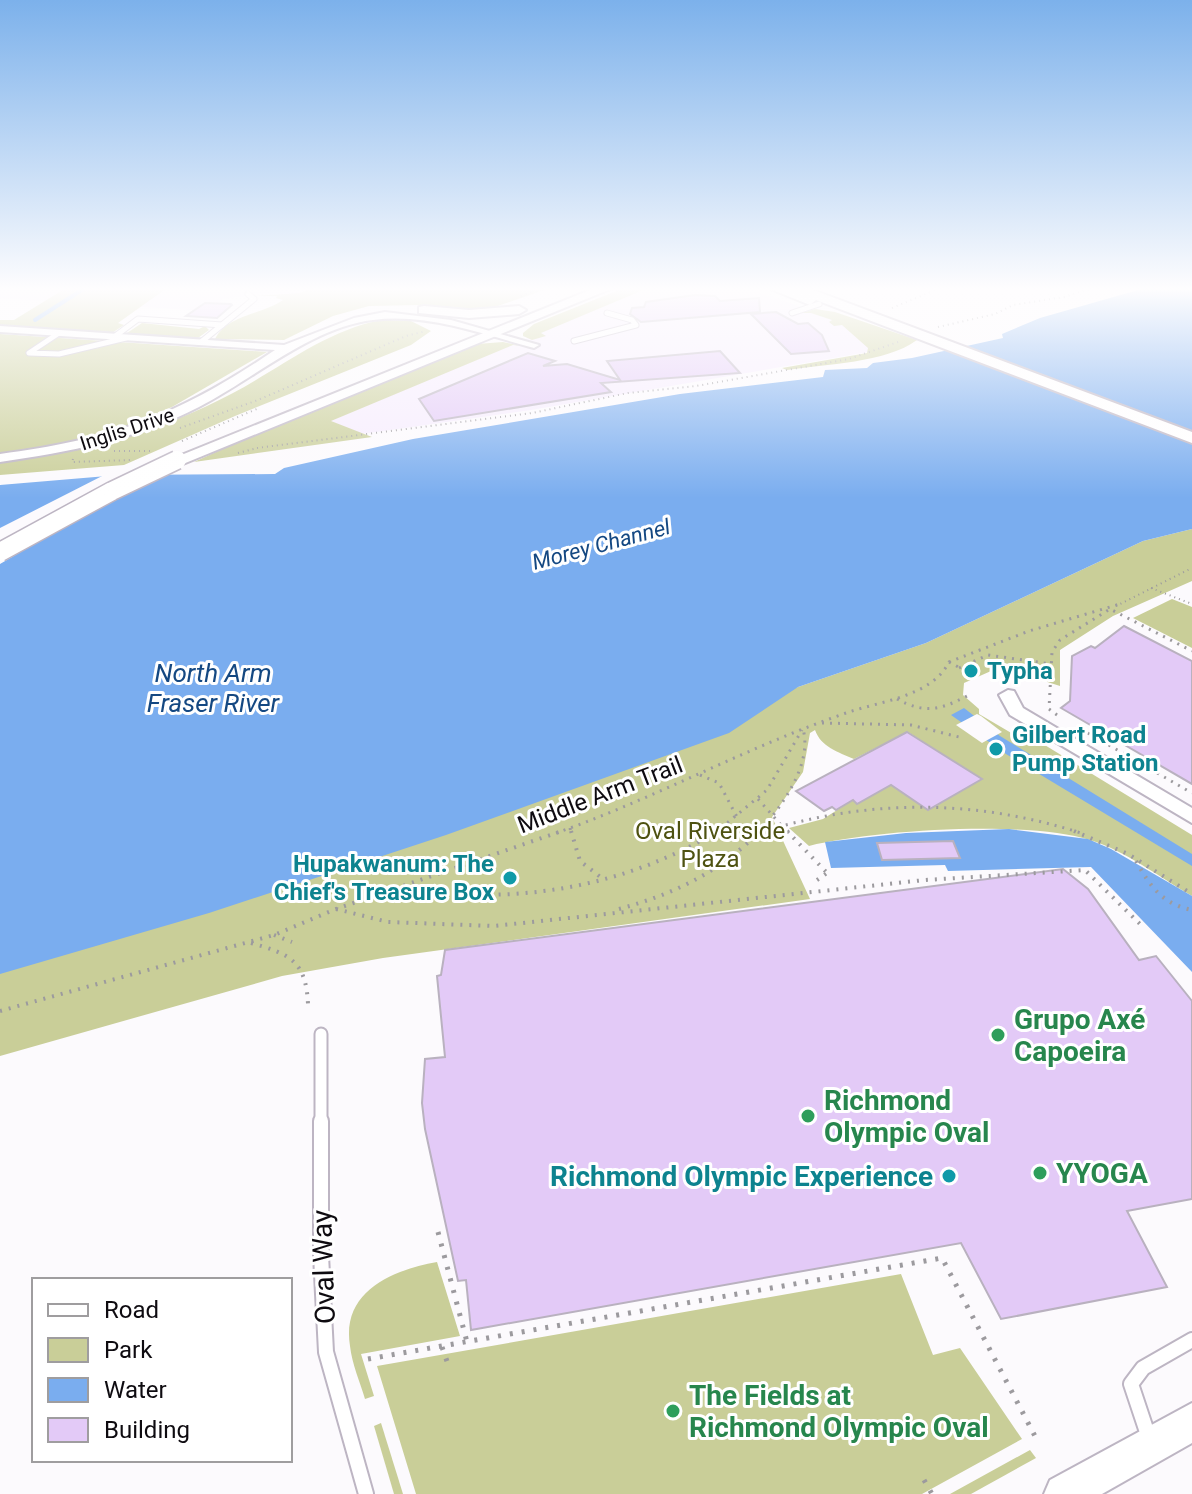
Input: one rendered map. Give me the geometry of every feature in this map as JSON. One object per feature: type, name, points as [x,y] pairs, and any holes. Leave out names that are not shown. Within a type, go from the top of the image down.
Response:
[{"type":"main road","points":[[0,539],[166,454],[411,358]]},
{"type":"main road","points":[[977,358],[1192,438]]},
{"type":"main road","points":[[0,552],[112,491],[166,454]]},
{"type":"street","name":"Inglis Drive","points":[[0,458],[97,440],[167,418],[198,403],[270,358]]},
{"type":"street","points":[[1008,695],[1016,711],[1192,817]]},
{"type":"street","points":[[1064,1494],[1192,1422]]},
{"type":"lane","name":"Oval Way","points":[[321,1034],[321,1255],[326,1352],[366,1494]]},
{"type":"lane","points":[[1151,1445],[1131,1384],[1143,1368],[1192,1340]]},
{"type":"path","points":[[171,432],[258,400],[356,358]]},
{"type":"path","points":[[257,448],[532,413],[628,393],[696,386],[853,358]]},
{"type":"path","points":[[106,452],[135,449],[166,454],[259,408],[258,400]]},
{"type":"path","points":[[73,459],[78,455]]},
{"type":"path","points":[[60,462],[95,455]]},
{"type":"path","name":"Middle Arm Trail","points":[[0,1011],[274,935],[336,909],[570,828],[818,723],[897,699],[942,676],[949,662],[1029,631],[1110,609],[1192,568]]},
{"type":"path","points":[[1150,588],[1192,604]]},
{"type":"path","points":[[1192,651],[1110,609],[1060,640],[1052,652],[1049,709],[1192,793]]},
{"type":"path","points":[[959,668],[988,655],[1051,664]]},
{"type":"path","points":[[949,662],[975,676]]},
{"type":"path","points":[[897,699],[920,712],[935,712],[967,696]]},
{"type":"path","points":[[818,723],[901,723],[942,728],[963,738]]},
{"type":"path","points":[[400,888],[421,893],[477,895],[543,892],[605,880],[688,851],[758,799],[778,775],[803,729]]},
{"type":"path","points":[[604,913],[653,901],[685,889],[748,845],[774,817],[804,755],[807,738],[803,729]]},
{"type":"path","points":[[700,775],[719,783],[737,817]]},
{"type":"path","points":[[758,799],[829,874],[817,880]]},
{"type":"path","points":[[782,826],[865,807],[976,809],[1073,832],[1134,857],[1192,894]]},
{"type":"path","points":[[570,828],[580,861],[605,880]]},
{"type":"path","points":[[1134,857],[1157,896],[1178,909],[1192,910]]},
{"type":"path","points":[[336,909],[388,922],[494,926],[925,880],[1085,870],[1141,925]]},
{"type":"path","points":[[274,935],[292,942]]},
{"type":"path","points":[[249,942],[298,962],[305,971],[308,1004]]},
{"type":"path","points":[[438,1232],[467,1342]]},
{"type":"path","points":[[368,1359],[942,1258],[1037,1440]]},
{"type":"path","points":[[442,1347],[449,1367]]},
{"type":"path","points":[[924,1480],[932,1494]]},
{"type":"shaded area","points":[[481,358],[835,358],[531,410],[348,436],[321,425]]},
{"type":"green space","points":[[0,358],[257,358],[172,407],[105,435],[0,454]]},
{"type":"green space","points":[[293,358],[379,358],[124,465],[0,475],[0,463],[61,453],[120,438],[177,419],[233,393]]},
{"type":"green space","points":[[443,358],[483,358],[331,421],[372,437],[194,462],[273,426]]},
{"type":"green space","points":[[840,358],[873,358],[787,370],[782,368]]},
{"type":"green space","name":"Oval Riverside Plaza","points":[[1192,529],[1192,581],[1113,616],[1060,650],[1060,686],[1000,667],[964,683],[963,695],[979,709],[979,714],[1013,734],[1030,736],[1192,835],[1192,896],[1116,851],[1090,840],[1062,834],[1029,830],[950,830],[871,836],[809,846],[789,828],[823,819],[853,800],[857,803],[891,785],[928,810],[981,779],[908,732],[854,759],[826,745],[815,730],[810,733],[803,772],[772,817],[810,899],[383,958],[282,976],[0,1056],[0,923],[798,687],[926,643],[1143,541]]},
{"type":"green space","points":[[1172,599],[1192,607],[1192,648],[1133,618]]},
{"type":"green space","points":[[437,1262],[460,1336],[361,1354],[374,1396],[365,1399],[350,1346],[349,1327],[354,1311],[362,1297],[374,1286],[404,1271]]},
{"type":"green space","name":"The Fields at Richmond Olympic Oval","points":[[901,1274],[933,1355],[960,1348],[1022,1439],[922,1494],[416,1494],[377,1366]]},
{"type":"green space","points":[[381,1423],[403,1494],[394,1494],[374,1426]]},
{"type":"green space","points":[[1030,1450],[1036,1458],[971,1494],[950,1494]]},
{"type":"water","name":"North Arm Fraser River","points":[[912,358],[1192,358],[1192,529],[1143,541],[926,643],[798,687],[729,733],[446,835],[209,913],[0,974],[0,485],[119,475],[275,474],[284,468],[413,439],[680,394],[823,377],[825,370],[867,368],[873,363]]},
{"type":"water","points":[[964,708],[1000,736],[1192,854],[1192,866],[1006,754],[951,715]]},
{"type":"water","points":[[1009,829],[1088,839],[1192,896],[1192,972],[1091,867],[948,871],[945,865],[831,868],[825,842],[906,833]]},
{"type":"pier","points":[[112,471],[175,471],[79,518],[0,564],[0,528]]},
{"type":"pier","points":[[977,714],[1002,732],[982,743],[956,725]]},
{"type":"building","points":[[517,358],[544,358],[555,361],[543,366],[567,364],[620,380],[607,361],[726,358],[740,373],[601,383],[611,392],[434,421],[419,399]]},
{"type":"building","points":[[1124,626],[1192,661],[1192,784],[1061,708],[1070,701],[1072,656],[1091,646],[1095,648]]},
{"type":"building","points":[[907,732],[982,779],[928,810],[891,785],[857,804],[853,800],[836,810],[832,807],[824,811],[796,791]]},
{"type":"building","points":[[953,841],[960,858],[882,860],[877,843]]},
{"type":"building","name":"Richmond Olympic Oval","points":[[1063,869],[1088,889],[1139,960],[1156,956],[1192,1001],[1192,1199],[1127,1211],[1167,1287],[1001,1319],[961,1243],[471,1330],[466,1280],[458,1281],[422,1103],[425,1059],[445,1057],[437,976],[441,975],[445,950]]},
{"type":"place","name":"Typha","points":[[971,671]]},
{"type":"place","name":"Gilbert Road Pump Station","points":[[996,749]]},
{"type":"place","name":"Hupakwanum: The Chief's Treasure Box","points":[[510,878]]},
{"type":"place","name":"Grupo Axé Capoeira","points":[[998,1035]]},
{"type":"place","name":"Richmond Olympic Oval","points":[[808,1116]]},
{"type":"place","name":"YYOGA","points":[[1040,1173]]},
{"type":"place","name":"Richmond Olympic Experience","points":[[949,1176]]},
{"type":"place","name":"The Fields at Richmond Olympic Oval","points":[[673,1411]]},
{"type":"water label","name":"Morey Channel","points":[[601,544]]}]
